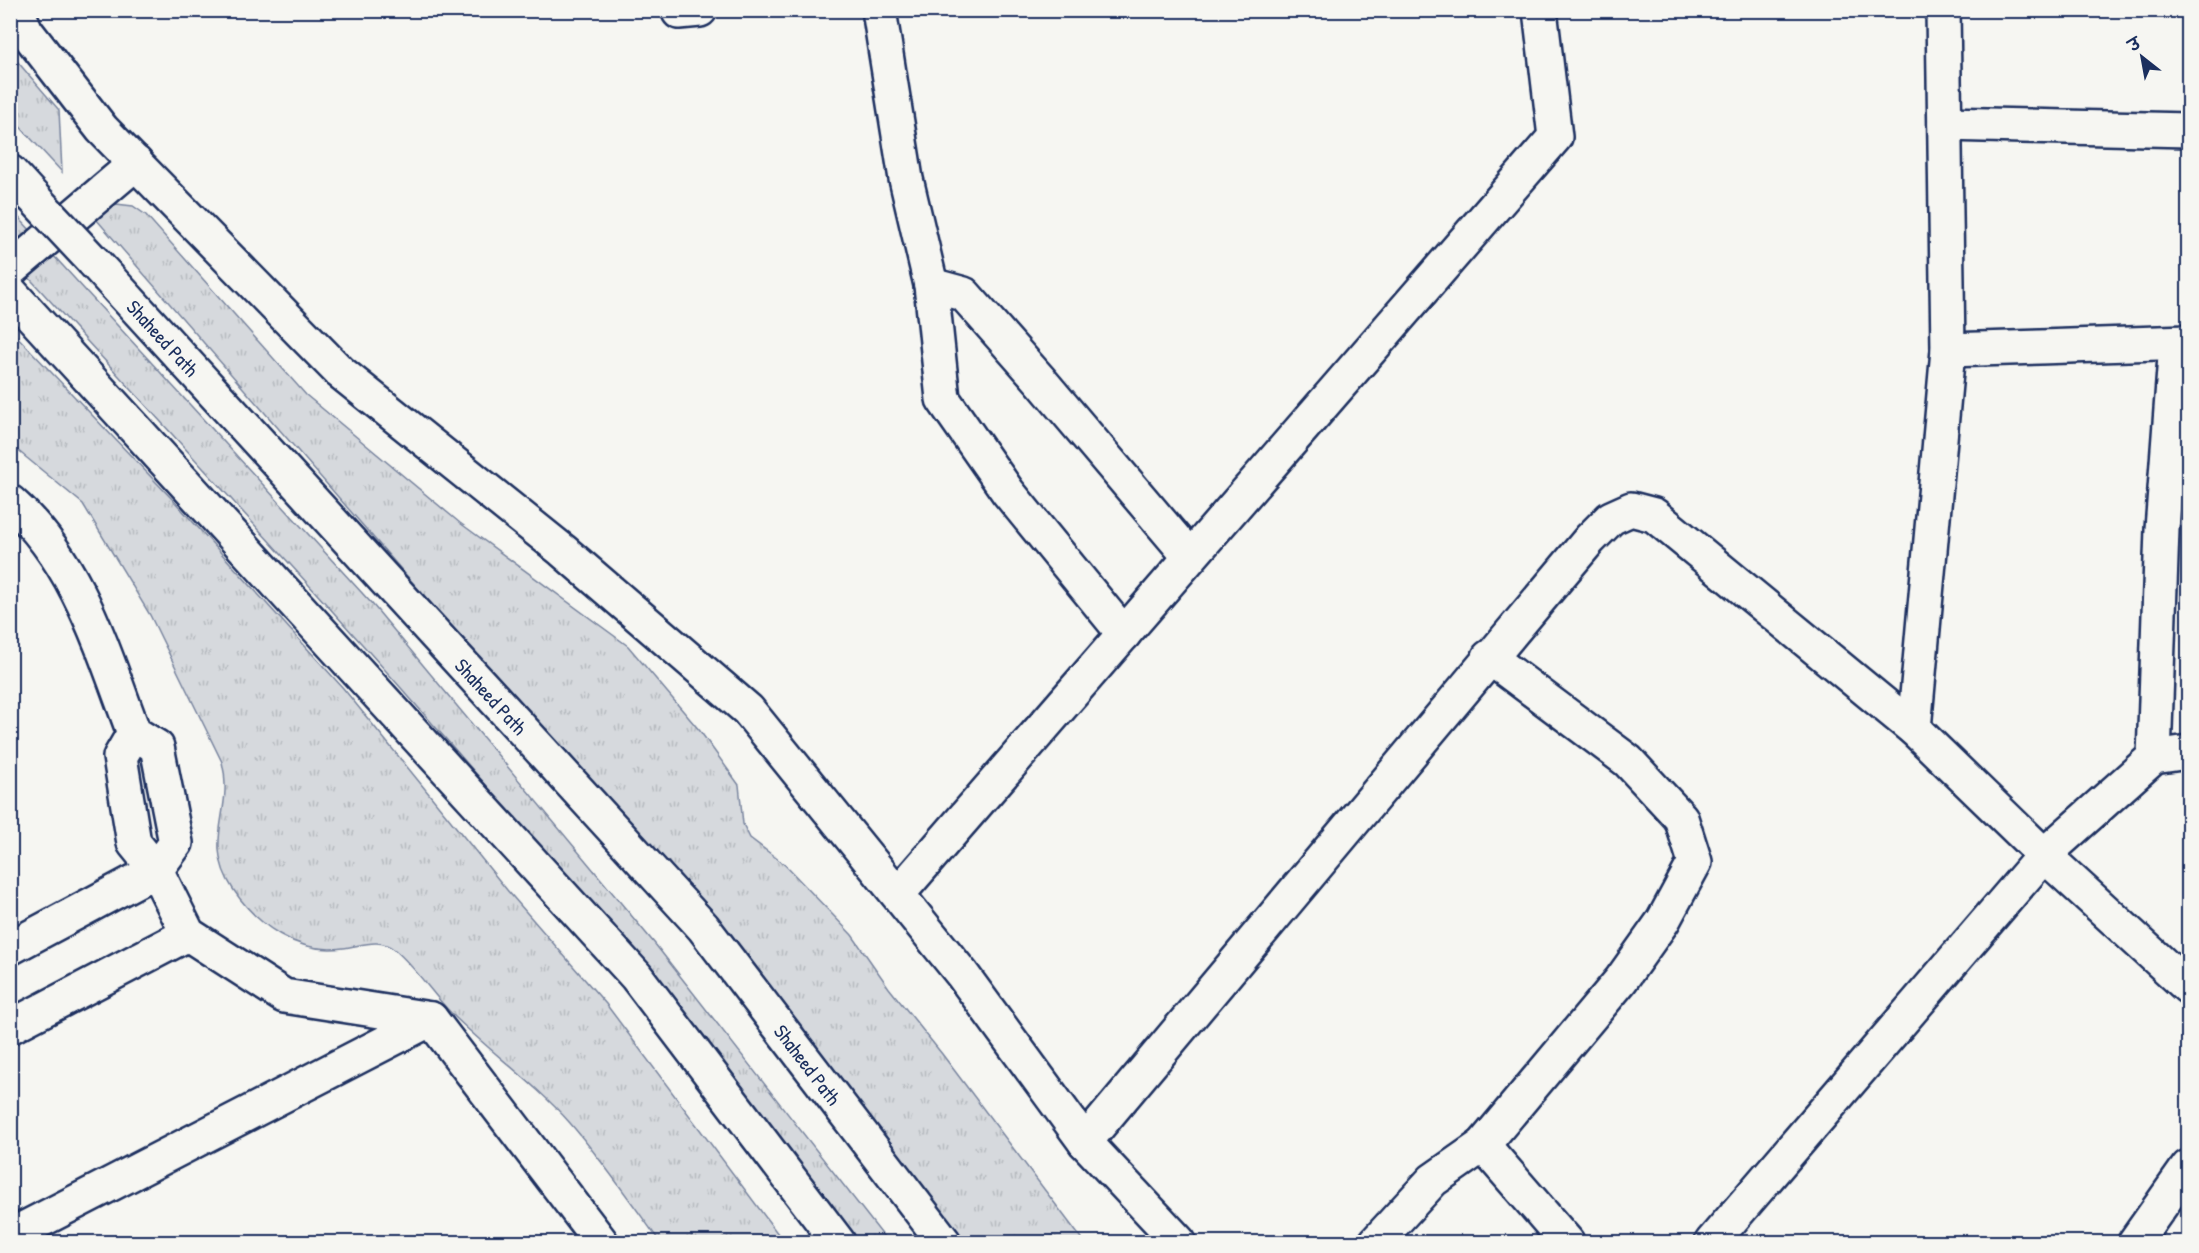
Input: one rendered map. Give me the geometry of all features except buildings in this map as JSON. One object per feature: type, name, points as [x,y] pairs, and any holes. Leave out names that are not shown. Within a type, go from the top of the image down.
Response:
[{"type":"main road","points":[[16,10],[26,31],[102,129],[340,372],[562,550],[748,710],[962,974],[1084,1142],[1179,1242]]},
{"type":"main road","points":[[879,10],[906,179],[931,285],[944,399],[1008,492],[1124,634]]},
{"type":"main road","points":[[898,894],[1556,137],[1540,10]]},
{"type":"main road","points":[[1914,729],[1948,350],[1944,10]]},
{"type":"main road","points":[[1945,124],[2188,130]]},
{"type":"main road","points":[[10,270],[136,163]]},
{"type":"main road","name":"Shaheed Path","points":[[10,172],[703,927],[944,1242]]},
{"type":"main road","points":[[931,285],[964,294],[1190,557]]},
{"type":"main road","points":[[19,302],[636,976],[838,1242]]},
{"type":"main road","points":[[1948,350],[2182,342],[2175,529],[2154,758]]},
{"type":"main road","points":[[10,502],[30,519],[70,574],[134,733],[120,757],[134,843],[156,870],[188,934],[284,996],[431,1019],[602,1242]]},
{"type":"main road","points":[[1084,1142],[1590,539],[1611,518],[1631,508],[1654,515],[1914,729],[2044,855],[2188,987]]},
{"type":"main road","points":[[1376,1242],[1433,1180],[1484,1145],[1621,980],[1663,921],[1695,862],[1681,818],[1628,761],[1489,657]]},
{"type":"main road","points":[[1712,1242],[2044,855],[2154,758],[2188,752]]},
{"type":"main road","points":[[10,948],[156,870]]},
{"type":"main road","points":[[10,1027],[188,934]]},
{"type":"main road","points":[[10,1236],[431,1019]]},
{"type":"main road","points":[[1484,1145],[1567,1242]]},
{"type":"main road","points":[[2135,1242],[2188,1167]]},
{"type":"green space","points":[[10,53],[59,110],[62,172],[11,117]]},
{"type":"green space","points":[[116,204],[133,206],[146,215],[306,395],[460,523],[628,646],[700,731],[739,785],[743,824],[750,838],[784,864],[852,935],[889,988],[942,1054],[1084,1242],[948,1242],[656,862],[89,211]]},
{"type":"green space","points":[[10,208],[373,605],[655,944],[888,1242],[848,1242],[687,1028],[557,868],[404,691],[11,258]]},
{"type":"green space","points":[[10,329],[174,501],[343,688],[507,890],[606,1004],[784,1242],[660,1242],[605,1166],[570,1123],[542,1094],[453,1015],[411,965],[395,950],[376,943],[326,949],[294,942],[266,925],[242,902],[224,871],[220,855],[219,840],[225,796],[222,762],[150,615],[83,504],[11,445]]}]
